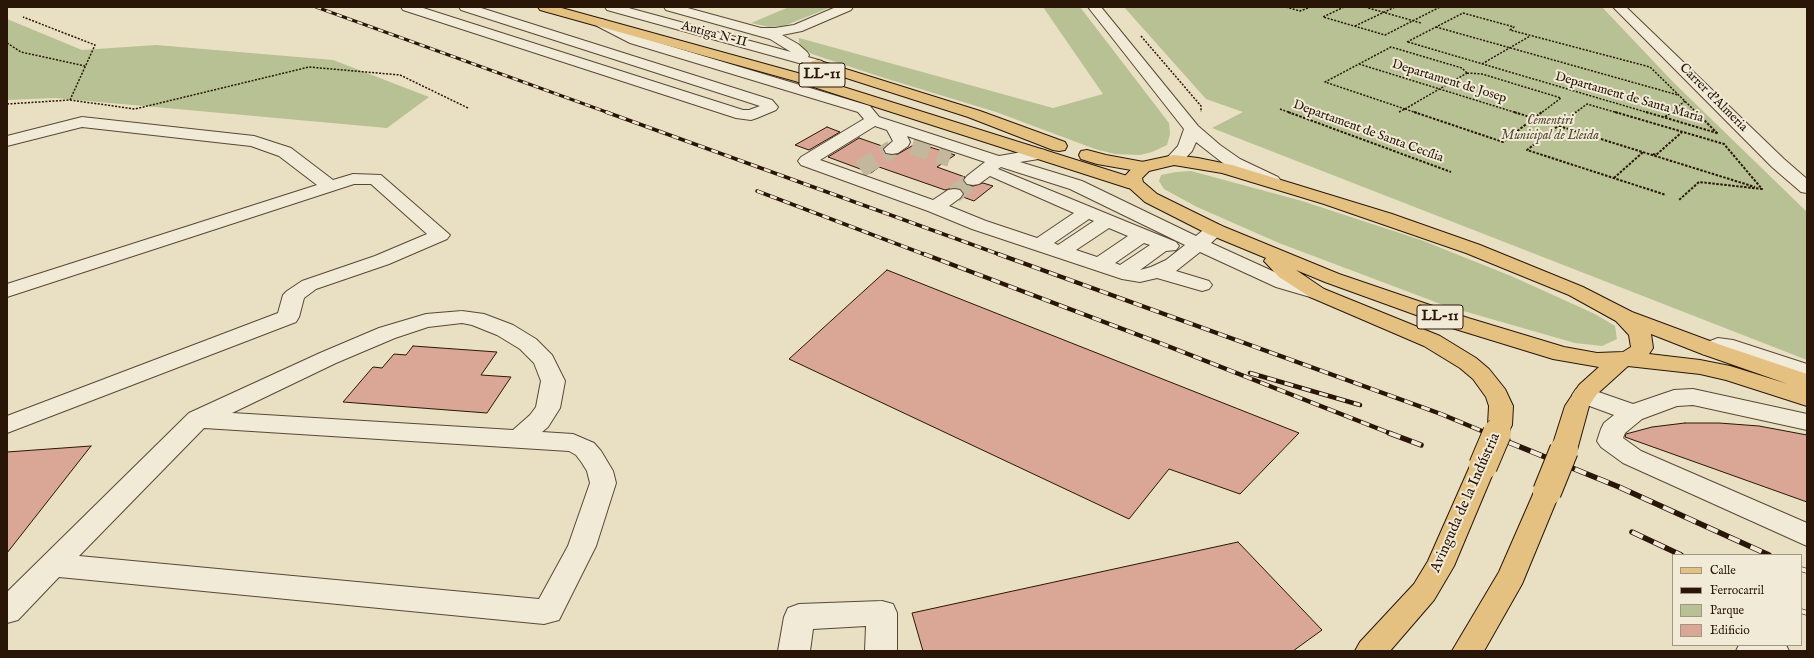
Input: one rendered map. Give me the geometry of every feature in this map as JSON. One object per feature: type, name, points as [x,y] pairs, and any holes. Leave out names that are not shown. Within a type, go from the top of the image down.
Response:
[{"type":"main road","name":"LL-11","points":[[544,7],[800,78],[1134,184],[1151,198],[1215,230],[1265,251],[1390,300],[1526,345],[1562,354],[1597,360],[1624,360],[1707,368],[1730,373],[1807,398]]},
{"type":"main road","name":"LL-11","points":[[577,7],[808,71],[1103,160],[1143,167],[1174,160],[1198,163],[1226,169],[1283,186],[1385,218],[1474,250],[1576,291],[1624,316],[1710,349],[1807,382]]},
{"type":"main road","points":[[817,64],[974,114],[1066,148]]},
{"type":"main road","points":[[1134,184],[1133,178],[1135,174],[1143,167]]},
{"type":"main road","name":"Avinguda de la Indústria","points":[[1265,251],[1286,273],[1316,293],[1432,341],[1468,363],[1481,374],[1497,395],[1501,406],[1500,425],[1440,566],[1424,592],[1371,651]]},
{"type":"main road","name":"LL-11","points":[[1624,316],[1640,333],[1642,342],[1642,348],[1637,354],[1624,360]]},
{"type":"main road","points":[[1468,651],[1512,576],[1564,450],[1577,406],[1587,390],[1624,360]]},
{"type":"street","points":[[407,7],[742,115],[751,115],[770,107],[767,103],[466,7]]},
{"type":"street","name":"Antiga N-II","points":[[611,7],[817,64]]},
{"type":"street","points":[[670,7],[758,30],[782,39],[793,47],[798,53],[817,64]]},
{"type":"street","points":[[758,30],[774,32],[797,28],[847,7]]},
{"type":"street","points":[[1094,7],[1192,129],[1214,149],[1234,163],[1283,186]]},
{"type":"street","name":"Carrer d'Almeria","points":[[1619,7],[1778,163],[1804,184]]},
{"type":"street","points":[[602,23],[635,40],[864,109],[873,120],[893,127],[986,170],[1153,240],[1206,280]]},
{"type":"street","points":[[793,47],[791,36],[797,28]]},
{"type":"street","points":[[873,120],[807,161],[854,172],[979,225],[1110,269],[1140,276],[1179,259],[1215,230]]},
{"type":"street","points":[[7,140],[82,122],[254,142],[284,152],[330,186]]},
{"type":"street","points":[[893,127],[902,146]]},
{"type":"street","points":[[1174,160],[1186,147],[1192,129]]},
{"type":"street","points":[[986,170],[1039,154]]},
{"type":"street","points":[[950,158],[986,170],[1076,185],[1153,223],[1179,259],[1283,283],[1316,293]]},
{"type":"street","points":[[7,291],[353,178],[375,179],[440,235],[382,260],[309,285],[294,295],[288,317],[7,425]]},
{"type":"street","points":[[1058,200],[1076,185]]},
{"type":"street","points":[[935,207],[954,194]]},
{"type":"street","points":[[1055,251],[1103,219]]},
{"type":"street","points":[[1055,251],[1103,219]]},
{"type":"street","points":[[1110,269],[1153,240]]},
{"type":"street","points":[[7,611],[54,566],[198,419],[328,358],[387,333],[426,321],[462,317],[476,319],[505,330],[528,344],[544,360],[552,381],[548,408],[539,420],[518,440]]},
{"type":"street","points":[[1710,349],[1718,344],[1725,345],[1807,372]]},
{"type":"street","points":[[1584,396],[1633,413]]},
{"type":"street","points":[[1807,422],[1693,397],[1674,398],[1633,413],[1613,429],[1610,440],[1632,457],[1807,535]]},
{"type":"street","points":[[54,566],[538,612],[548,611],[582,546],[603,483],[596,463],[585,449],[579,445],[198,419]]},
{"type":"street","points":[[794,651],[799,617],[882,613],[881,651]]},
{"type":"street","points":[[1752,651],[1761,649],[1773,651]]},
{"type":"path","points":[[1286,7],[1300,11],[1311,7]]},
{"type":"path","points":[[1344,7],[1323,17],[1385,35],[1440,7]]},
{"type":"path","points":[[1365,7],[1421,22]]},
{"type":"path","points":[[1354,26],[1395,7]]},
{"type":"path","name":"Departament de Santa Maria","points":[[1463,12],[1514,26],[1510,30],[1531,36],[1650,67],[1718,134],[1407,42],[1463,12]]},
{"type":"path","points":[[23,17],[95,45],[70,100]]},
{"type":"path","name":"Departament de Santa Maria","points":[[1436,27],[1678,95]]},
{"type":"path","points":[[1482,64],[1531,36]]},
{"type":"path","points":[[7,43],[21,52],[85,66]]},
{"type":"path","points":[[1399,112],[1405,109],[1467,73],[1482,74],[1561,98],[1503,142],[1405,109],[1325,82],[1391,47],[1462,68],[1467,73]]},
{"type":"path","name":"Departament de Josep","points":[[1359,64],[1534,118]]},
{"type":"path","points":[[7,104],[70,100],[135,108],[309,67],[400,75],[468,108]]},
{"type":"path","points":[[1665,118],[1685,101]]},
{"type":"path","points":[[1666,195],[1527,150],[1587,104],[1724,144],[1762,189]]},
{"type":"path","name":"Departament de Santa Cecília","points":[[1280,109],[1451,172]]},
{"type":"path","points":[[1558,126],[1762,189]]},
{"type":"path","points":[[1614,178],[1642,154],[1656,155],[1682,132]]},
{"type":"path","points":[[1679,200],[1699,182],[1762,189]]},
{"type":"green space","points":[[789,7],[831,7],[784,26],[769,27],[751,23]]},
{"type":"green space","points":[[1043,7],[1080,7],[1169,123],[1170,134],[1167,145],[1152,152],[1140,155],[1115,154],[1095,149],[996,112],[812,54],[802,48],[799,42],[799,38],[1053,108],[1103,94]]},
{"type":"green space","name":"Cementiri Municipal de Lleida","points":[[1124,7],[1602,7],[1674,83],[1807,212],[1807,360],[1212,128],[1243,112],[1206,99]]},
{"type":"green space","points":[[7,19],[82,50],[156,45],[333,60],[429,97],[387,128],[55,98],[7,100]]},
{"type":"green space","points":[[1191,171],[1302,201],[1421,240],[1511,276],[1595,314],[1615,326],[1617,339],[1602,346],[1575,343],[1446,306],[1279,243],[1197,207],[1164,189],[1159,181],[1161,175]]},
{"type":"building","points":[[827,127],[840,132],[809,150],[795,145]]},
{"type":"building","points":[[859,138],[885,147],[883,150],[886,154],[898,154],[917,143],[955,155],[937,167],[965,177],[962,180],[967,185],[973,186],[983,183],[993,186],[974,201],[963,197],[964,194],[960,189],[954,188],[945,190],[879,167],[871,173],[828,157]]},
{"type":"building","points":[[887,270],[1299,433],[1240,494],[1169,469],[1129,519],[789,359]]},
{"type":"building","points":[[413,346],[497,352],[481,375],[511,377],[487,413],[343,402],[373,367],[382,368],[394,354],[406,355]]},
{"type":"building","points":[[1685,423],[1719,423],[1759,426],[1807,435],[1807,502],[1625,437],[1626,434],[1652,427]]},
{"type":"building","points":[[91,446],[7,553],[7,452]]},
{"type":"building","points":[[1238,542],[1322,630],[1293,651],[923,651],[912,613]]},
{"type":"tunnel","points":[[912,146],[950,158]]},
{"type":"tunnel","points":[[860,169],[892,149]]},
{"type":"tunnel","points":[[954,194],[973,180]]},
{"type":"railway","points":[[316,7],[609,113]]},
{"type":"railway","points":[[606,112],[1001,255]]},
{"type":"railway","points":[[757,191],[926,255]]},
{"type":"railway","points":[[924,254],[1165,345],[1392,434]]},
{"type":"railway","points":[[998,254],[1441,414],[1489,434]]},
{"type":"railway","points":[[1250,373],[1360,405]]},
{"type":"railway","points":[[1389,433],[1421,445]]},
{"type":"railway","points":[[1486,433],[1619,487],[1767,554]]},
{"type":"railway","points":[[1632,532],[1679,554]]},
{"type":"railway","points":[[1802,569],[1807,571]]},
{"type":"railway","points":[[1802,611],[1807,613]]}]
